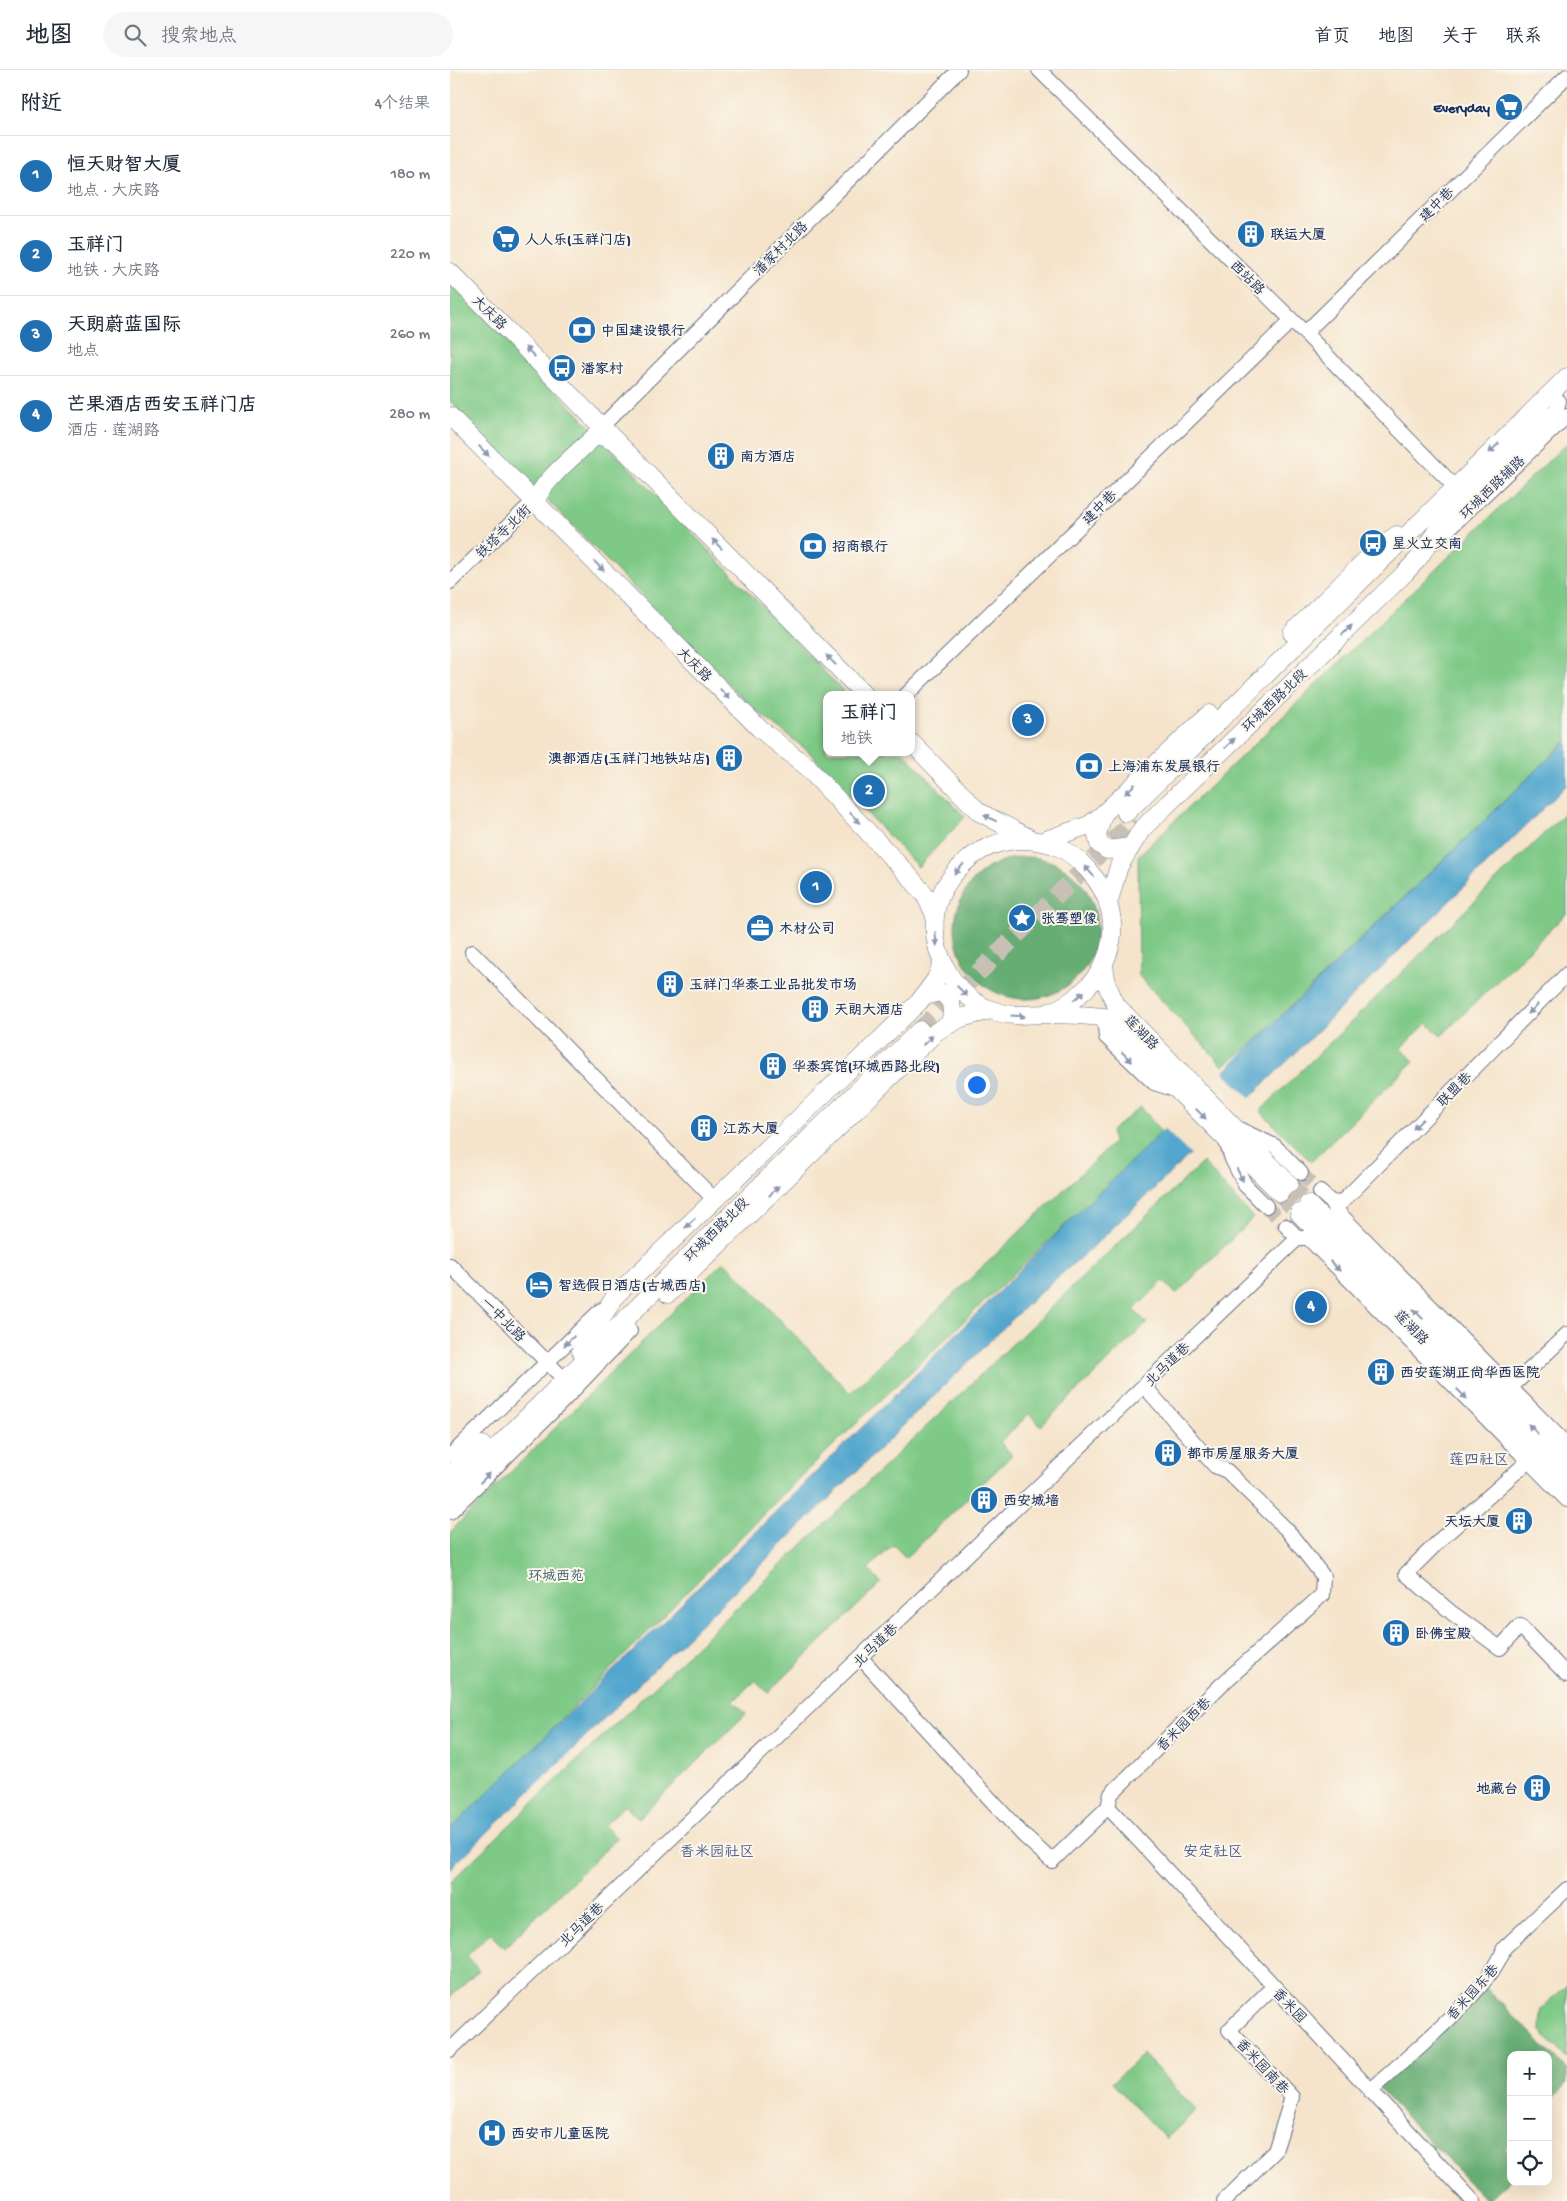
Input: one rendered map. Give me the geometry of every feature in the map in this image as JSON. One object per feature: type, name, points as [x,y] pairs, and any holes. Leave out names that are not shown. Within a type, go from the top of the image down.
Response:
[{"type":"main road","name":"大庆路","points":[[450,272],[861,691]]},
{"type":"main road","name":"环城西路北段","points":[[1564,403],[1454,505],[1130,816],[1422,519],[1567,377]]},
{"type":"main road","points":[[589,413],[591,427],[534,484],[527,488],[531,498],[536,497],[544,486],[594,437],[607,438],[623,447]]},
{"type":"main road","name":"大庆路","points":[[450,416],[759,728],[807,767],[910,877],[925,895],[935,915]]},
{"type":"main road","name":"环城西路北段","points":[[1108,904],[1119,866],[1142,828],[1405,573],[1418,559],[1454,505]]},
{"type":"main road","name":"环城西路北段","points":[[1038,841],[1089,825],[1103,814],[1199,724],[1378,548],[1422,519]]},
{"type":"main road","points":[[915,746],[979,812],[1038,841],[1064,849],[1079,860],[1097,880],[1108,904],[1112,935],[1104,966],[1096,979],[1074,1001],[1045,1014],[1027,1017],[1008,1015],[991,1010],[971,999],[960,988],[942,963],[938,948],[935,915],[950,879],[964,863],[991,845],[1008,840],[1038,841]]},
{"type":"main road","points":[[1103,814],[1097,835],[1099,844],[1108,850],[1130,847]]},
{"type":"main road","points":[[588,1351],[616,1295],[924,996],[936,979],[942,963]]},
{"type":"main road","points":[[1104,966],[1106,985],[1116,1016]]},
{"type":"main road","points":[[924,996],[940,992],[948,997],[952,1003],[950,1024]]},
{"type":"main road","points":[[588,1351],[630,1331],[937,1031],[961,1018],[991,1010]]},
{"type":"main road","name":"莲湖路","points":[[1045,1014],[1116,1016],[1230,1133]]},
{"type":"main road","name":"环城西路北段","points":[[450,1494],[588,1351],[917,1025]]},
{"type":"main road","points":[[1230,1133],[1290,1183]]},
{"type":"main road","name":"莲湖路","points":[[1309,1203],[1567,1464]]},
{"type":"main road","name":"环城西路北段","points":[[450,1476],[553,1368],[588,1351]]},
{"type":"main road","name":"莲湖路","points":[[1501,1397],[1532,1458],[1567,1485]]},
{"type":"street","name":"潘家村北路","points":[[602,426],[958,70]]},
{"type":"street","name":"西站路","points":[[1038,70],[1292,320],[1455,487]]},
{"type":"street","name":"建中巷","points":[[1305,333],[1567,76]]},
{"type":"street","name":"建中巷","points":[[910,691],[1292,320]]},
{"type":"street","name":"环城西路辅路","points":[[1418,559],[1551,432],[1564,403]]},
{"type":"street","name":"铁塔寺北街","points":[[450,582],[531,498]]},
{"type":"street","points":[[472,952],[714,1199]]},
{"type":"street","name":"联盟巷","points":[[1336,1203],[1567,974]]},
{"type":"street","points":[[1116,1016],[1130,1008],[1181,1060],[1184,1085]]},
{"type":"street","points":[[1230,1133],[1232,1159],[1245,1185],[1266,1206]]},
{"type":"street","points":[[1309,1203],[1336,1203],[1334,1209],[1501,1397],[1567,1445]]},
{"type":"street","points":[[1286,1226],[1298,1238],[1308,1238],[1532,1458],[1567,1500]]},
{"type":"street","name":"北马道巷","points":[[450,2050],[1298,1238]]},
{"type":"street","name":"一中北路","points":[[450,1265],[553,1368]]},
{"type":"street","points":[[450,1456],[553,1368],[616,1295]]},
{"type":"street","points":[[450,1512],[562,1402],[630,1331]]},
{"type":"street","points":[[1501,1397],[1567,1334]]},
{"type":"street","name":"香米园西巷","points":[[861,1658],[1024,1836],[1052,1861],[1108,1807],[1111,1794],[1221,1686],[1322,1595],[1322,1576],[1288,1531],[1226,1471],[1216,1466],[1144,1386]]},
{"type":"street","points":[[1532,1458],[1443,1537],[1406,1574],[1452,1613],[1500,1648],[1520,1626],[1567,1675]]},
{"type":"street","name":"香米园","points":[[1108,1807],[1473,2201]]},
{"type":"street","name":"香米园东巷","points":[[1370,2091],[1468,2000],[1501,1960],[1504,1948],[1567,1889]]},
{"type":"street","name":"香米园南巷","points":[[1224,2201],[1275,2151],[1292,2097],[1229,2030],[1273,1986]]},
{"type":"green space","points":[[450,280],[843,691],[823,691],[823,756],[907,756],[965,817],[918,867],[808,751],[749,705],[450,401]]},
{"type":"green space","points":[[1567,443],[1567,741],[1246,1049],[1223,1066],[1139,976],[1138,856]]},
{"type":"green space","points":[[1567,811],[1567,913],[1441,1036],[1427,1023],[1401,1048],[1414,1061],[1311,1162],[1260,1111]]},
{"type":"green space","points":[[1026,857],[1053,863],[1065,869],[1076,878],[1085,889],[1091,901],[1097,928],[1091,955],[1085,967],[1076,978],[1065,987],[1053,993],[1026,999],[999,993],[987,987],[976,978],[967,967],[961,955],[955,928],[961,901],[967,889],[976,878],[987,869],[999,863]]},
{"type":"green space","name":"环城西苑","points":[[1141,1107],[1162,1133],[801,1476],[450,1833],[450,1532],[724,1261],[850,1393],[1113,1143],[1111,1131]]},
{"type":"green space","points":[[1203,1162],[1253,1218],[1176,1294],[1163,1281],[1134,1310],[1147,1323],[1041,1426],[1029,1414],[1000,1442],[1012,1455],[906,1558],[893,1545],[868,1569],[881,1583],[768,1693],[755,1680],[734,1701],[746,1714],[638,1819],[625,1805],[604,1825],[617,1838],[504,1948],[490,1933],[467,1956],[479,1970],[450,1998],[450,1882]]},
{"type":"green space","points":[[1567,1985],[1567,2058],[1540,2030],[1541,2009]]},
{"type":"green space","points":[[1484,1986],[1549,2051],[1507,2051],[1507,2146],[1505,2148],[1507,2150],[1507,2183],[1487,2201],[1375,2085]]},
{"type":"green space","points":[[1143,2054],[1196,2110],[1166,2139],[1112,2083]]},
{"type":"green space","points":[[1552,2054],[1567,2069],[1567,2084],[1552,2099]]},
{"type":"water","points":[[1567,741],[1567,785],[1269,1079],[1098,1242],[1034,1298],[450,1869],[450,1830],[890,1400],[1087,1204]]},
{"type":"pier","points":[[1221,1070],[1251,1099],[1192,1156],[1162,1127]]},
{"type":"tunnel","points":[[920,1030],[1134,820]]},
{"type":"tunnel","points":[[1301,1173],[1320,1192]]},
{"type":"tunnel","points":[[1289,1184],[1308,1204]]},
{"type":"tunnel","points":[[1280,1193],[1299,1213]]},
{"type":"tunnel","points":[[1266,1206],[1286,1226]]},
{"type":"place","name":"Everyday","points":[[1509,107]]},
{"type":"place","name":"联运大厦","points":[[1251,234]]},
{"type":"place","name":"人人乐(玉祥门店)","points":[[506,239]]},
{"type":"place","name":"中国建设银行","points":[[582,330]]},
{"type":"place","name":"潘家村","points":[[562,368]]},
{"type":"place","name":"南方酒店","points":[[721,456]]},
{"type":"place","name":"星火立交南","points":[[1373,543]]},
{"type":"place","name":"招商银行","points":[[813,546]]},
{"type":"place","name":"天朗蔚蓝国际","points":[[1028,720]]},
{"type":"place","name":"澳都酒店(玉祥门地铁站店)","points":[[729,758]]},
{"type":"place","name":"上海浦东发展银行","points":[[1089,766]]},
{"type":"place","name":"玉祥门","points":[[869,791]]},
{"type":"place","name":"恒天财智大厦","points":[[816,887]]},
{"type":"place","name":"张骞塑像","points":[[1022,918]]},
{"type":"place","name":"木材公司","points":[[760,928]]},
{"type":"place","name":"玉祥门华泰工业品批发市场","points":[[670,984]]},
{"type":"place","name":"天朗大酒店","points":[[815,1009]]},
{"type":"place","name":"华泰宾馆(环城西路北段)","points":[[773,1066]]},
{"type":"place","name":"江苏大厦","points":[[704,1128]]},
{"type":"place","name":"智选假日酒店(古城西店)","points":[[539,1285]]},
{"type":"place","name":"芒果酒店西安玉祥门店","points":[[1311,1307]]},
{"type":"place","name":"西安莲湖正尚华西医院","points":[[1381,1372]]},
{"type":"place","name":"都市房屋服务大厦","points":[[1168,1453]]},
{"type":"place","name":"西安城墙","points":[[984,1500]]},
{"type":"place","name":"天坛大厦","points":[[1519,1521]]},
{"type":"place","name":"卧佛宝殿","points":[[1396,1633]]},
{"type":"place","name":"地藏台","points":[[1537,1788]]},
{"type":"place","name":"西安市儿童医院","points":[[492,2133]]},
{"type":"district","name":"莲四社区","points":[[1479,1459]]},
{"type":"district","name":"香米园社区","points":[[717,1851]]},
{"type":"district","name":"安定社区","points":[[1213,1851]]}]
